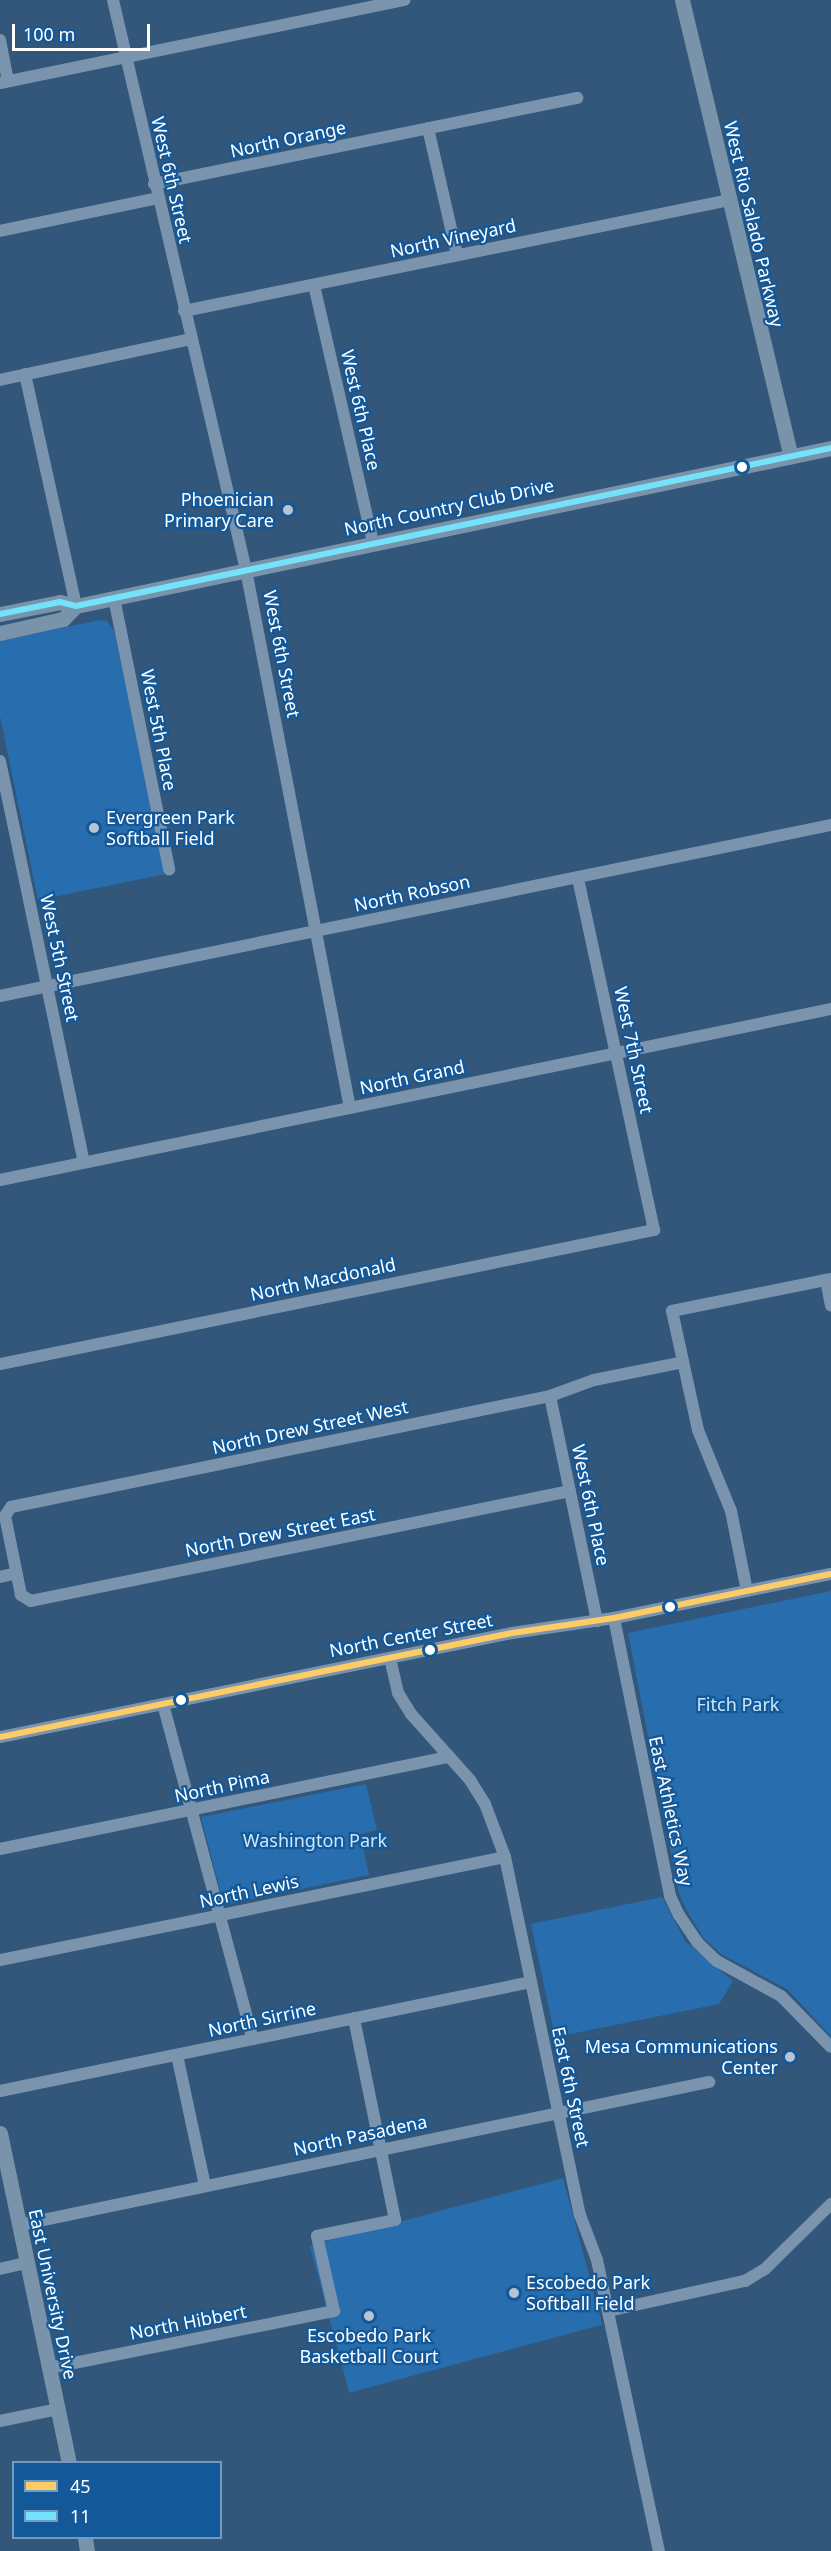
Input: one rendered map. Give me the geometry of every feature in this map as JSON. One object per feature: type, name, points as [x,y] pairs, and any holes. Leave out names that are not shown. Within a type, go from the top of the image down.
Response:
[{"type":"main road","name":"West Rio Salado Parkway","points":[[682,0],[791,456]]},
{"type":"main road","name":"North Country Club Drive","points":[[0,614],[60,602],[76,606],[831,448]]},
{"type":"main road","name":"North Country Club Drive","points":[[0,633],[63,619],[76,606]]},
{"type":"main road","name":"East University Drive","points":[[0,2133],[69,2461]]},
{"type":"street","name":"West 6th Street","points":[[113,0],[154,184],[246,570],[302,842],[314,931],[350,1108]]},
{"type":"street","points":[[0,40],[4,82],[405,0]]},
{"type":"street","name":"North Orange","points":[[154,184],[577,98]]},
{"type":"street","points":[[428,128],[457,255]]},
{"type":"street","points":[[0,231],[158,198]]},
{"type":"street","name":"North Vineyard","points":[[184,312],[729,200]]},
{"type":"street","name":"West 6th Place","points":[[314,285],[373,543]]},
{"type":"street","points":[[0,380],[192,339]]},
{"type":"street","points":[[25,374],[76,606]]},
{"type":"street","name":"West 5th Place","points":[[114,598],[169,869]]},
{"type":"street","name":"West 5th Street","points":[[0,761],[84,1162]]},
{"type":"street","name":"North Robson","points":[[0,996],[831,825]]},
{"type":"street","name":"West 7th Street","points":[[578,877],[654,1230]]},
{"type":"street","name":"North Grand","points":[[0,1180],[831,1009]]},
{"type":"street","name":"North Macdonald","points":[[0,1364],[654,1230]]},
{"type":"street","points":[[747,1591],[731,1511],[698,1430],[672,1311],[828,1280],[831,1306]]},
{"type":"street","name":"North Drew Street West","points":[[17,1573],[4,1516],[11,1506],[550,1396],[594,1380],[683,1362]]},
{"type":"street","name":"West 6th Place","points":[[550,1396],[597,1621]]},
{"type":"street","name":"North Drew Street East","points":[[17,1573],[21,1595],[31,1601],[570,1491]]},
{"type":"street","points":[[0,1577],[17,1573]]},
{"type":"street","name":"North Center Street","points":[[0,1737],[512,1633],[614,1618],[831,1575]]},
{"type":"street","name":"East Athletics Way","points":[[614,1618],[670,1896],[679,1915],[697,1942],[717,1961],[781,1996],[831,2047]]},
{"type":"street","name":"East 6th Street","points":[[390,1658],[398,1693],[411,1714],[450,1757],[485,1804],[505,1857],[580,2215],[597,2260],[659,2551]]},
{"type":"street","points":[[163,1704],[253,2039]]},
{"type":"street","name":"North Pima","points":[[0,1849],[450,1757]]},
{"type":"street","name":"North Lewis","points":[[0,1960],[505,1857]]},
{"type":"street","name":"North Sirrine","points":[[0,2091],[531,1982]]},
{"type":"street","points":[[354,2018],[381,2149]]},
{"type":"street","points":[[177,2055],[205,2186]]},
{"type":"street","name":"North Pasadena","points":[[19,2225],[709,2082]]},
{"type":"street","name":"North Hibbert","points":[[49,2368],[334,2312],[317,2236],[395,2220],[381,2149]]},
{"type":"street","points":[[608,2311],[745,2281],[765,2269],[831,2204]]},
{"type":"street","points":[[0,2269],[27,2263]]},
{"type":"street","points":[[0,2421],[58,2409]]},
{"type":"green space","points":[[100,620],[107,621],[114,631],[166,874],[38,900],[0,716],[0,641]]},
{"type":"green space","name":"Fitch Park","points":[[831,1591],[831,2036],[787,1989],[721,1954],[703,1937],[687,1911],[679,1894],[628,1633]]},
{"type":"green space","name":"Washington Park","points":[[366,1784],[377,1830],[360,1834],[369,1875],[224,1905],[201,1817]]},
{"type":"green space","points":[[662,1897],[685,1941],[733,1981],[719,2004],[555,2037],[531,1924]]},
{"type":"green space","points":[[563,2178],[602,2325],[349,2393],[310,2246]]},
{"type":"transit line","name":"11","points":[[0,614],[60,602],[76,606],[831,448]]},
{"type":"transit line","name":"45","points":[[0,1737],[512,1633],[614,1618],[831,1574]]},
{"type":"place","name":"Phoenician Primary Care","points":[[288,510]]},
{"type":"place","name":"Evergreen Park Softball Field","points":[[94,828]]},
{"type":"place","name":"Mesa Communications Center","points":[[790,2057]]},
{"type":"place","name":"Escobedo Park Softball Field","points":[[514,2293]]},
{"type":"place","name":"Escobedo Park Basketball Court","points":[[369,2316]]}]
